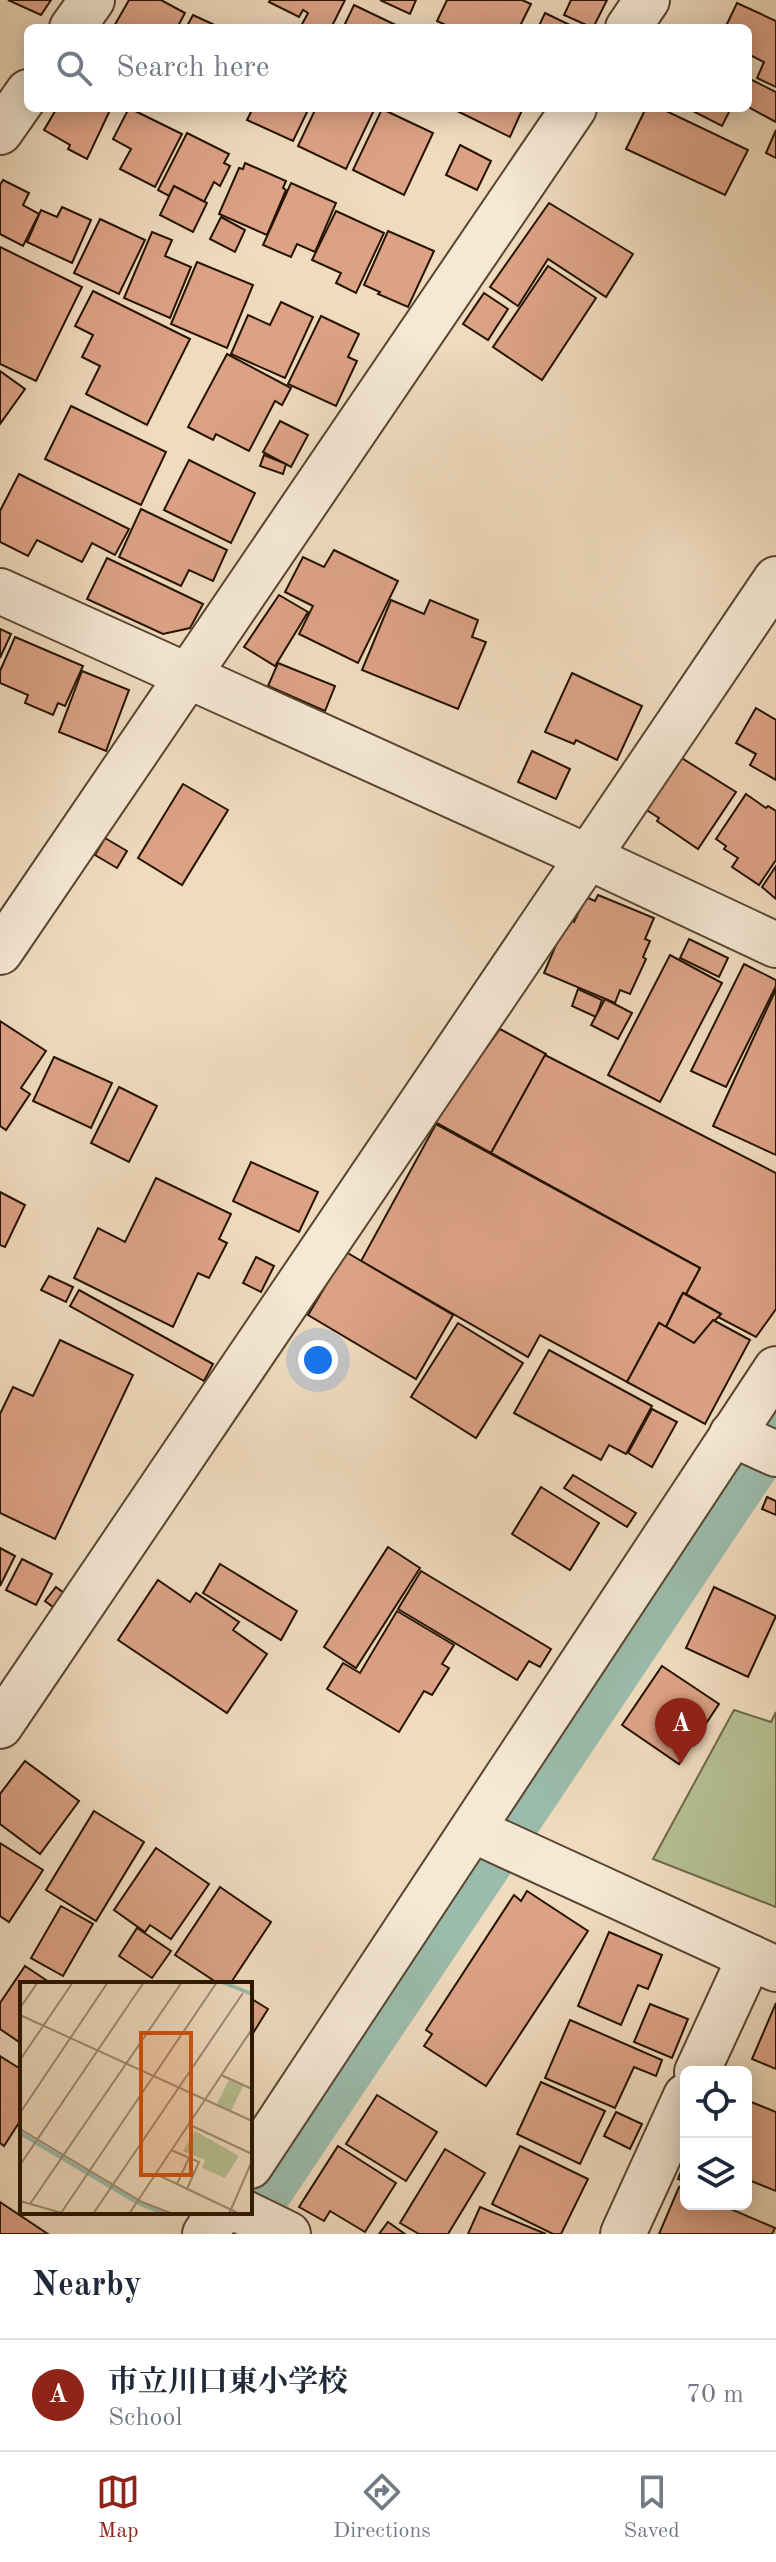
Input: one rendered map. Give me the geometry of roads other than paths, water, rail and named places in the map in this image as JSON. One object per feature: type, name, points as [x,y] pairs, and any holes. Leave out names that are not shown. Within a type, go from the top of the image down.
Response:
[{"type":"street","points":[[75,24],[92,0]]},
{"type":"street","points":[[631,24],[647,0]]},
{"type":"street","points":[[0,132],[24,98]]},
{"type":"street","points":[[0,952],[571,112]]},
{"type":"street","points":[[0,1726],[776,579]]},
{"type":"street","points":[[0,591],[776,945]]},
{"type":"street","points":[[252,2163],[776,1369]]},
{"type":"street","points":[[732,1434],[776,1454]]},
{"type":"street","points":[[473,1830],[763,1963],[701,2066]]},
{"type":"street","points":[[623,2234],[680,2109]]},
{"type":"street","points":[[205,2234],[219,2214]]},
{"type":"street","points":[[247,2214],[288,2234]]},
{"type":"waterway","points":[[239,2234],[776,1432]]},
{"type":"place","name":"市立川口東小学校","points":[[681,1764]]}]
